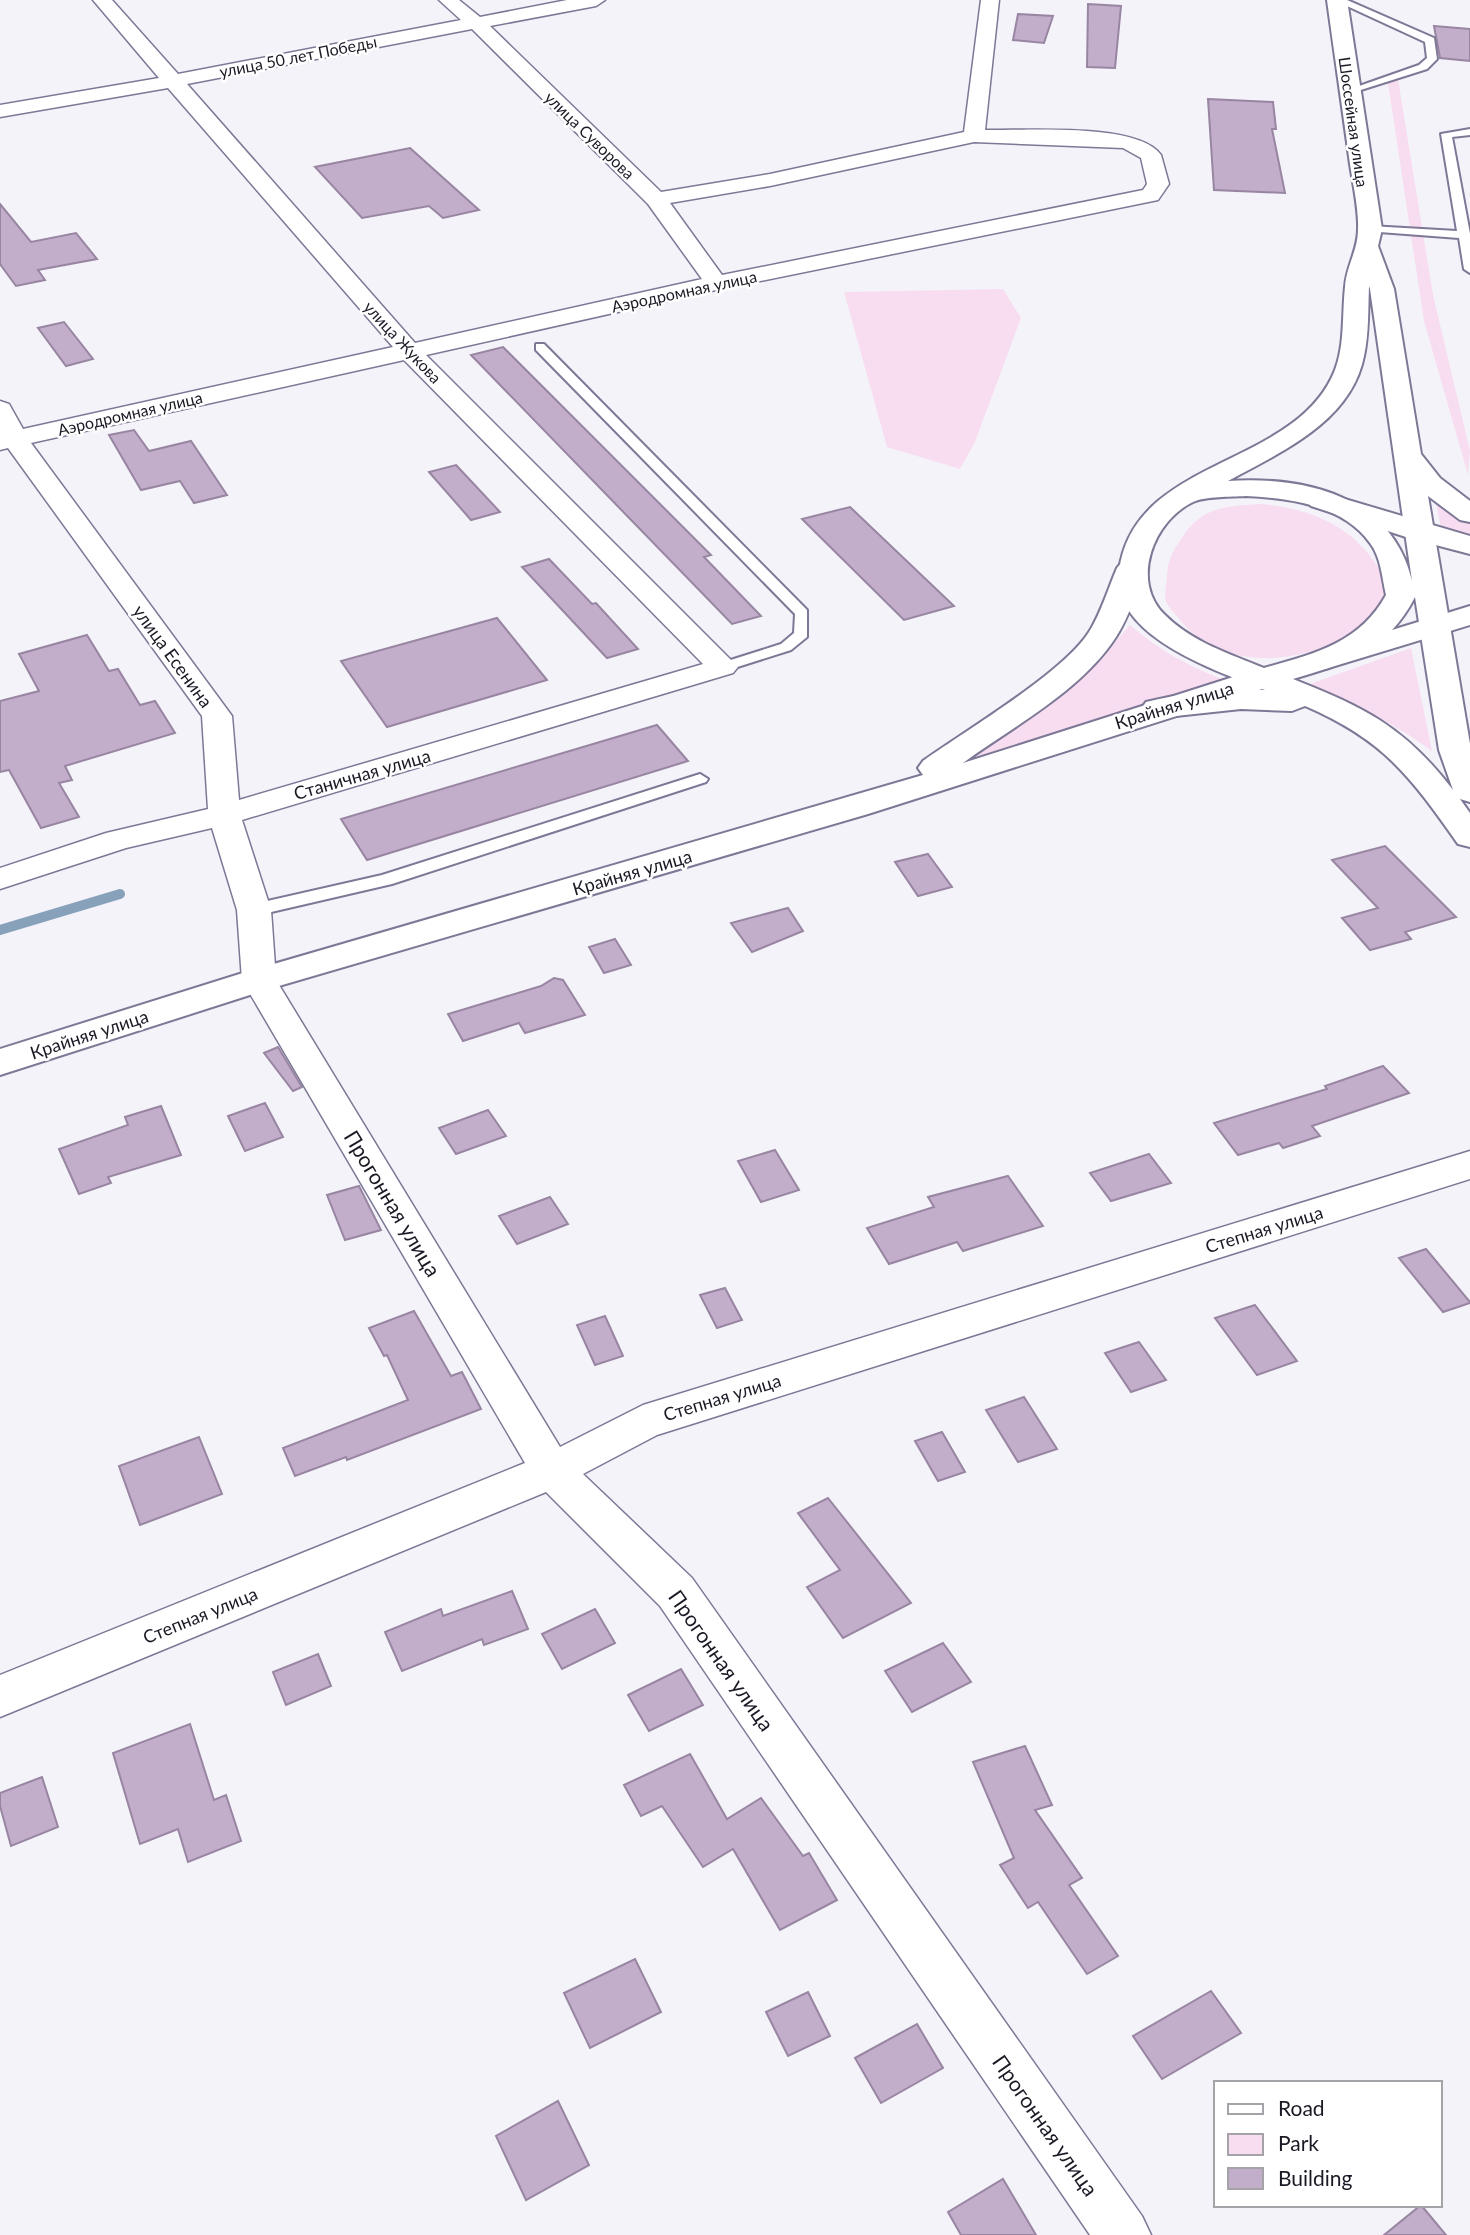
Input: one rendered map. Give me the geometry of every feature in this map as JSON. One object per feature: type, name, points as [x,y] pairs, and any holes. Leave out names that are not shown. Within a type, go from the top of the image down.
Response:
[{"type":"main road","name":"Шоссейная улица","points":[[1338,0],[1369,237],[1382,289],[1432,628],[1455,750],[1470,792]]},
{"type":"main road","points":[[856,807],[948,761],[1054,683],[1103,635],[1132,568],[1136,549],[1146,532],[1168,507],[1285,439],[1314,416],[1342,382],[1356,325],[1359,273],[1369,237]]},
{"type":"main road","points":[[1408,455],[1430,484],[1470,514]]},
{"type":"main road","points":[[1182,498],[1219,488],[1250,487],[1308,495],[1419,532],[1470,545]]},
{"type":"main road","points":[[1308,495],[1362,518],[1380,536],[1391,554],[1428,591]]},
{"type":"main road","points":[[1308,665],[1350,647],[1384,624],[1401,595],[1391,554]]},
{"type":"main road","points":[[1132,568],[1143,607],[1157,625],[1200,655],[1339,710],[1385,736],[1419,768],[1470,837]]},
{"type":"main road","points":[[1263,678],[1470,615]]},
{"type":"main road","name":"Крайняя улица","points":[[0,1062],[259,979],[856,807],[1157,709],[1263,678]]},
{"type":"main road","points":[[1157,709],[1266,697],[1339,710]]},
{"type":"street","name":"улица Жукова","points":[[102,0],[408,350],[723,667]]},
{"type":"street","name":"улица Суворова","points":[[448,0],[474,21],[656,199],[716,283]]},
{"type":"street","name":"улица 50 лет Победы","points":[[0,111],[174,81],[474,21],[596,0]]},
{"type":"street","points":[[974,136],[990,0]]},
{"type":"street","name":"Аэродромная улица","points":[[8,440],[716,283],[1150,195],[1158,184],[1151,155],[1129,144],[1102,139],[974,136],[770,180],[656,199]]},
{"type":"street","name":"улица Есенина","points":[[0,409],[8,440],[217,716],[224,815],[254,910],[259,979]]},
{"type":"street","name":"Станичная улица","points":[[0,879],[117,840],[224,815],[723,667]]},
{"type":"street","name":"Прогонная улица","points":[[259,979],[552,1471],[676,1592],[1123,2235]]},
{"type":"street","name":"Степная улица","points":[[0,1696],[552,1471],[643,1422],[1470,1165]]},
{"type":"lane","points":[[1338,0],[1430,40],[1432,59],[1423,67],[1349,93]]},
{"type":"lane","points":[[1468,132],[1446,134],[1470,269]]},
{"type":"lane","points":[[1369,237],[1465,235]]},
{"type":"lane","points":[[540,347],[802,613],[802,634],[786,646],[723,667]]},
{"type":"lane","points":[[254,910],[386,880],[700,779]]},
{"type":"green space","points":[[1398,79],[1433,295],[1470,451],[1468,475],[1424,321],[1388,83]]},
{"type":"green space","points":[[1003,289],[1021,318],[975,442],[960,469],[887,447],[844,292]]},
{"type":"green space","points":[[1435,497],[1470,519],[1470,543],[1442,534]]},
{"type":"green space","points":[[1262,504],[1321,518],[1352,537],[1378,567],[1388,586],[1378,608],[1354,632],[1302,654],[1264,658],[1244,656],[1226,652],[1193,633],[1166,602],[1168,565],[1188,529],[1205,514],[1215,510]]},
{"type":"green space","points":[[1130,625],[1176,658],[1227,681],[948,770],[1085,676]]},
{"type":"green space","points":[[1411,648],[1432,751],[1369,713],[1299,688]]},
{"type":"building","points":[[1088,4],[1121,6],[1115,68],[1087,67]]},
{"type":"building","points":[[1018,14],[1053,16],[1044,43],[1013,40]]},
{"type":"building","points":[[1434,26],[1470,29],[1470,61],[1440,58]]},
{"type":"building","points":[[1208,99],[1273,102],[1276,129],[1272,129],[1285,193],[1214,190]]},
{"type":"building","points":[[410,148],[479,210],[443,218],[429,206],[362,218],[315,167]]},
{"type":"building","points":[[0,204],[31,242],[76,233],[97,259],[38,270],[45,280],[16,286],[0,264]]},
{"type":"building","points":[[64,322],[93,359],[66,366],[38,328]]},
{"type":"building","points":[[503,347],[711,555],[704,557],[761,616],[732,624],[471,355]]},
{"type":"building","points":[[134,430],[149,451],[191,441],[227,495],[194,503],[180,481],[141,490],[109,435]]},
{"type":"building","points":[[456,465],[500,512],[471,520],[429,472]]},
{"type":"building","points":[[850,507],[954,606],[904,620],[802,519]]},
{"type":"building","points":[[549,559],[592,604],[596,603],[638,649],[607,658],[522,567]]},
{"type":"building","points":[[497,618],[547,680],[387,727],[341,661]]},
{"type":"building","points":[[87,635],[109,671],[118,669],[140,705],[155,701],[175,733],[65,766],[72,780],[59,783],[79,817],[41,828],[9,770],[0,772],[0,701],[39,691],[19,654]]},
{"type":"building","points":[[657,725],[688,761],[367,860],[341,819]]},
{"type":"building","points":[[1385,846],[1456,917],[1405,932],[1411,939],[1370,950],[1342,918],[1378,908],[1332,860]]},
{"type":"building","points":[[928,854],[952,887],[918,896],[895,862]]},
{"type":"building","points":[[788,908],[803,931],[752,952],[731,923]]},
{"type":"building","points":[[615,939],[631,965],[604,973],[589,947]]},
{"type":"building","points":[[554,978],[563,980],[585,1015],[525,1033],[519,1023],[463,1041],[448,1014],[541,986]]},
{"type":"building","points":[[278,1047],[302,1087],[293,1091],[264,1053]]},
{"type":"building","points":[[1383,1066],[1409,1093],[1312,1126],[1320,1136],[1283,1148],[1279,1143],[1238,1155],[1214,1123],[1327,1089],[1325,1086]]},
{"type":"building","points":[[265,1103],[283,1137],[245,1151],[228,1116]]},
{"type":"building","points":[[161,1106],[181,1155],[108,1177],[111,1183],[79,1194],[59,1149],[128,1125],[125,1117]]},
{"type":"building","points":[[488,1110],[506,1136],[456,1154],[439,1128]]},
{"type":"building","points":[[775,1150],[799,1190],[761,1202],[738,1161]]},
{"type":"building","points":[[1149,1154],[1171,1183],[1111,1201],[1090,1173]]},
{"type":"building","points":[[1008,1176],[1043,1226],[963,1251],[957,1242],[889,1264],[867,1228],[934,1207],[928,1197]]},
{"type":"building","points":[[359,1186],[381,1230],[345,1240],[327,1195]]},
{"type":"building","points":[[550,1197],[568,1224],[517,1244],[499,1216]]},
{"type":"building","points":[[1426,1249],[1470,1303],[1443,1312],[1399,1258]]},
{"type":"building","points":[[725,1288],[742,1320],[717,1328],[700,1295]]},
{"type":"building","points":[[1255,1305],[1297,1361],[1257,1375],[1215,1318]]},
{"type":"building","points":[[414,1311],[451,1376],[462,1372],[481,1409],[347,1460],[346,1457],[295,1476],[283,1448],[408,1400],[387,1355],[384,1356],[369,1328]]},
{"type":"building","points":[[605,1316],[623,1356],[595,1365],[577,1325]]},
{"type":"building","points":[[1139,1342],[1166,1380],[1131,1392],[1105,1353]]},
{"type":"building","points":[[1024,1397],[1057,1449],[1018,1462],[986,1410]]},
{"type":"building","points":[[942,1432],[965,1472],[938,1481],[915,1441]]},
{"type":"building","points":[[199,1437],[222,1494],[140,1525],[119,1466]]},
{"type":"building","points":[[828,1498],[911,1603],[843,1638],[807,1587],[840,1570],[798,1513]]},
{"type":"building","points":[[512,1591],[528,1629],[484,1645],[482,1639],[402,1671],[385,1632],[441,1609],[443,1616]]},
{"type":"building","points":[[595,1609],[615,1643],[562,1669],[542,1634]]},
{"type":"building","points":[[943,1643],[971,1682],[912,1712],[885,1671]]},
{"type":"building","points":[[318,1654],[331,1686],[286,1705],[273,1672]]},
{"type":"building","points":[[681,1669],[703,1705],[649,1731],[628,1695]]},
{"type":"building","points":[[190,1724],[214,1800],[226,1795],[241,1841],[188,1862],[178,1829],[140,1844],[113,1753]]},
{"type":"building","points":[[1025,1746],[1052,1805],[1035,1810],[1082,1878],[1069,1885],[1118,1956],[1087,1974],[1038,1902],[1028,1908],[1000,1865],[1014,1858],[973,1762]]},
{"type":"building","points":[[690,1754],[727,1819],[761,1798],[803,1856],[809,1853],[837,1900],[780,1930],[733,1849],[703,1867],[662,1806],[641,1816],[624,1785]]},
{"type":"building","points":[[42,1777],[58,1827],[11,1846],[0,1806],[0,1793]]},
{"type":"building","points":[[635,1959],[661,2012],[590,2048],[564,1993]]},
{"type":"building","points":[[1211,1991],[1241,2033],[1162,2079],[1133,2036]]},
{"type":"building","points":[[808,1992],[830,2036],[788,2056],[766,2012]]},
{"type":"building","points":[[917,2024],[943,2068],[881,2103],[855,2058]]},
{"type":"building","points":[[558,2101],[589,2165],[526,2200],[496,2136]]},
{"type":"building","points":[[1003,2179],[1036,2235],[961,2235],[948,2212]]},
{"type":"building","points":[[1419,2207],[1423,2207],[1446,2235],[1384,2235]]},
{"type":"waterway","points":[[0,930],[120,894]]}]
